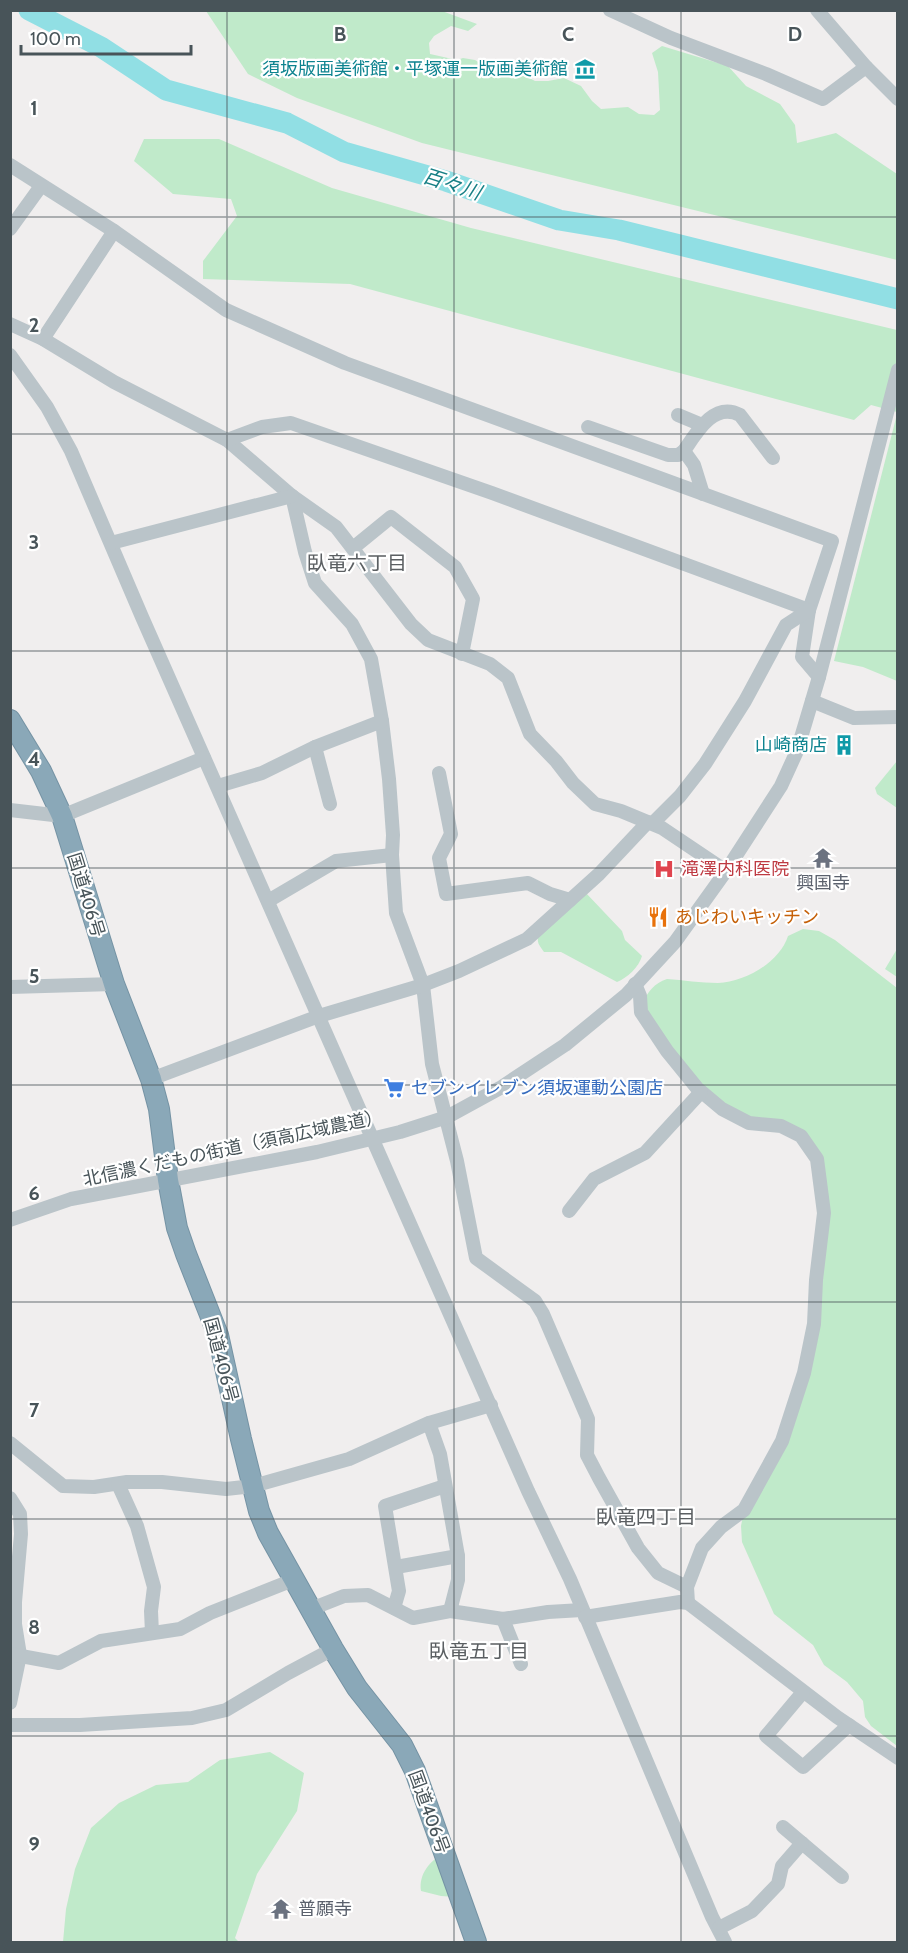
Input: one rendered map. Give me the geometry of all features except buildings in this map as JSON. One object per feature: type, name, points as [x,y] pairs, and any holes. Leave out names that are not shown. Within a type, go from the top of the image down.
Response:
[{"type":"highway","name":"国道406号","points":[[10,720],[41,771],[62,816],[114,984],[151,1079],[159,1109],[177,1228],[218,1335],[259,1511],[293,1580],[333,1649],[357,1688],[402,1745],[415,1771],[476,1942]]},
{"type":"street","points":[[610,10],[671,38],[766,74],[823,99],[866,67]]},
{"type":"street","points":[[817,10],[897,99]]},
{"type":"street","points":[[10,165],[114,231],[225,310],[345,363],[832,541],[808,610],[802,657],[819,677]]},
{"type":"street","points":[[10,229],[41,186]]},
{"type":"street","points":[[43,339],[114,231]]},
{"type":"street","points":[[10,324],[43,339],[114,382],[226,441],[292,496],[336,527],[411,624],[428,640],[490,664],[507,678],[530,735],[595,804],[621,811],[662,828],[726,871]]},
{"type":"street","points":[[10,355],[47,407],[71,451],[204,758],[583,1613],[725,1942]]},
{"type":"street","name":"北信濃くだもの街道（須高広域農道）","points":[[10,1220],[71,1199],[317,1152],[447,1117],[500,1088],[565,1045],[626,995],[675,942],[726,871],[781,786],[797,751],[819,677],[897,370]]},
{"type":"street","points":[[588,427],[668,455],[678,455],[684,451],[702,425],[720,412],[733,411],[740,414],[773,458]]},
{"type":"street","points":[[678,415],[702,425]]},
{"type":"street","points":[[226,441],[262,428],[291,423],[492,493],[808,610]]},
{"type":"street","points":[[684,451],[694,465],[702,494]]},
{"type":"street","points":[[111,543],[292,496]]},
{"type":"street","points":[[292,496],[315,583],[352,624],[371,659],[382,721],[393,835],[396,913],[423,985],[432,1064],[447,1117],[476,1258],[535,1301],[543,1314],[588,1419],[587,1455],[599,1478],[638,1548],[658,1573],[687,1587]]},
{"type":"street","points":[[353,548],[391,517],[455,567],[473,599],[462,654]]},
{"type":"street","points":[[151,1079],[319,1016],[423,985],[527,939],[599,874],[647,823],[654,822],[680,796],[705,764],[745,701],[786,625],[808,610]]},
{"type":"street","points":[[812,701],[854,718],[897,717]]},
{"type":"street","points":[[218,786],[262,773],[315,747],[382,721]]},
{"type":"street","points":[[315,747],[330,804]]},
{"type":"street","points":[[10,810],[62,816],[204,758]]},
{"type":"street","points":[[439,773],[451,834],[439,858],[446,894],[528,883],[550,894],[570,900]]},
{"type":"street","points":[[268,901],[336,861],[392,855]]},
{"type":"street","points":[[10,987],[114,984]]},
{"type":"street","points":[[635,984],[640,996],[641,1012],[667,1052],[701,1092],[722,1109],[748,1123],[781,1126],[801,1137],[817,1159],[824,1213],[816,1280],[814,1324],[804,1373],[782,1441],[744,1510],[721,1527],[702,1548],[687,1587],[688,1603]]},
{"type":"street","points":[[569,1210],[594,1179],[645,1152],[701,1092]]},
{"type":"street","points":[[10,1443],[63,1486],[94,1487],[127,1482],[162,1482],[226,1489],[253,1485],[349,1459],[429,1423],[491,1405]]},
{"type":"street","points":[[429,1423],[440,1454],[458,1556],[458,1580],[450,1611]]},
{"type":"street","points":[[118,1484],[137,1526],[154,1587],[151,1611],[152,1633]]},
{"type":"street","points":[[394,1608],[399,1591],[385,1506],[445,1486]]},
{"type":"street","points":[[10,1497],[20,1514],[21,1534],[15,1602],[15,1655],[10,1703]]},
{"type":"street","points":[[396,1566],[458,1556]]},
{"type":"street","points":[[15,1655],[59,1663],[101,1641],[180,1629],[210,1613],[293,1580]]},
{"type":"street","points":[[311,1609],[344,1596],[368,1595],[413,1618],[450,1611],[503,1620],[548,1612],[583,1613],[688,1603],[803,1692],[897,1758]]},
{"type":"street","points":[[503,1620],[521,1664]]},
{"type":"street","points":[[10,1725],[80,1725],[192,1718],[226,1710],[333,1649]]},
{"type":"street","points":[[803,1692],[766,1736],[803,1767],[849,1725]]},
{"type":"street","points":[[783,1827],[842,1877]]},
{"type":"street","points":[[718,1928],[752,1911],[778,1884],[782,1866],[802,1843]]},
{"type":"green space","points":[[206,11],[442,11],[477,24],[468,31],[451,26],[434,36],[429,43],[430,54],[457,60],[463,58],[475,60],[486,67],[516,71],[535,81],[564,78],[581,86],[601,109],[628,107],[639,114],[654,115],[660,110],[658,72],[652,53],[662,46],[728,66],[746,86],[780,104],[795,125],[797,143],[836,133],[897,174],[897,260],[422,143],[297,98],[248,74]]},
{"type":"green space","points":[[144,139],[219,139],[332,188],[471,228],[897,330],[897,412],[871,405],[854,420],[350,284],[203,279],[203,261],[237,216],[231,199],[173,194],[134,161]]},
{"type":"green space","points":[[897,414],[897,681],[863,667],[834,661]]},
{"type":"green space","points":[[897,761],[897,808],[877,794],[875,788]]},
{"type":"green space","points":[[585,892],[622,931],[625,940],[642,956],[632,972],[617,982],[561,952],[544,952],[539,943],[539,934]]},
{"type":"green space","points":[[803,929],[819,931],[835,940],[897,988],[897,1746],[871,1726],[865,1717],[863,1701],[847,1682],[824,1665],[813,1645],[774,1614],[742,1542],[741,1526],[744,1510],[781,1442],[804,1373],[824,1213],[817,1159],[801,1136],[749,1123],[701,1092],[642,1004],[658,983],[667,979],[718,983],[750,975],[777,954],[788,936]]},
{"type":"green space","points":[[897,949],[898,977],[885,969]]},
{"type":"green space","points":[[270,1752],[304,1773],[297,1811],[257,1874],[235,1938],[239,1942],[63,1942],[66,1909],[75,1869],[91,1828],[119,1803],[156,1785],[188,1782],[220,1760]]},
{"type":"green space","points":[[444,1853],[455,1897],[421,1891],[422,1879],[427,1868],[434,1859]]},
{"type":"waterway","name":"百々川","points":[[29,10],[101,47],[166,90],[287,123],[344,152],[446,181],[559,220],[619,230],[898,299]]},
{"type":"place","name":"須坂版画美術館・平塚運一版画美術館","points":[[585,69]]},
{"type":"place","name":"山崎商店","points":[[844,745]]},
{"type":"place","name":"興国寺","points":[[823,858]]},
{"type":"place","name":"滝澤内科医院","points":[[664,869]]},
{"type":"place","name":"あじわいキッチン","points":[[658,917]]},
{"type":"place","name":"セブンイレブン須坂運動公園店","points":[[394,1088]]},
{"type":"place","name":"普願寺","points":[[281,1909]]},
{"type":"district","name":"臥竜六丁目","points":[[357,563]]},
{"type":"district","name":"臥竜四丁目","points":[[646,1517]]},
{"type":"district","name":"臥竜五丁目","points":[[479,1651]]}]
